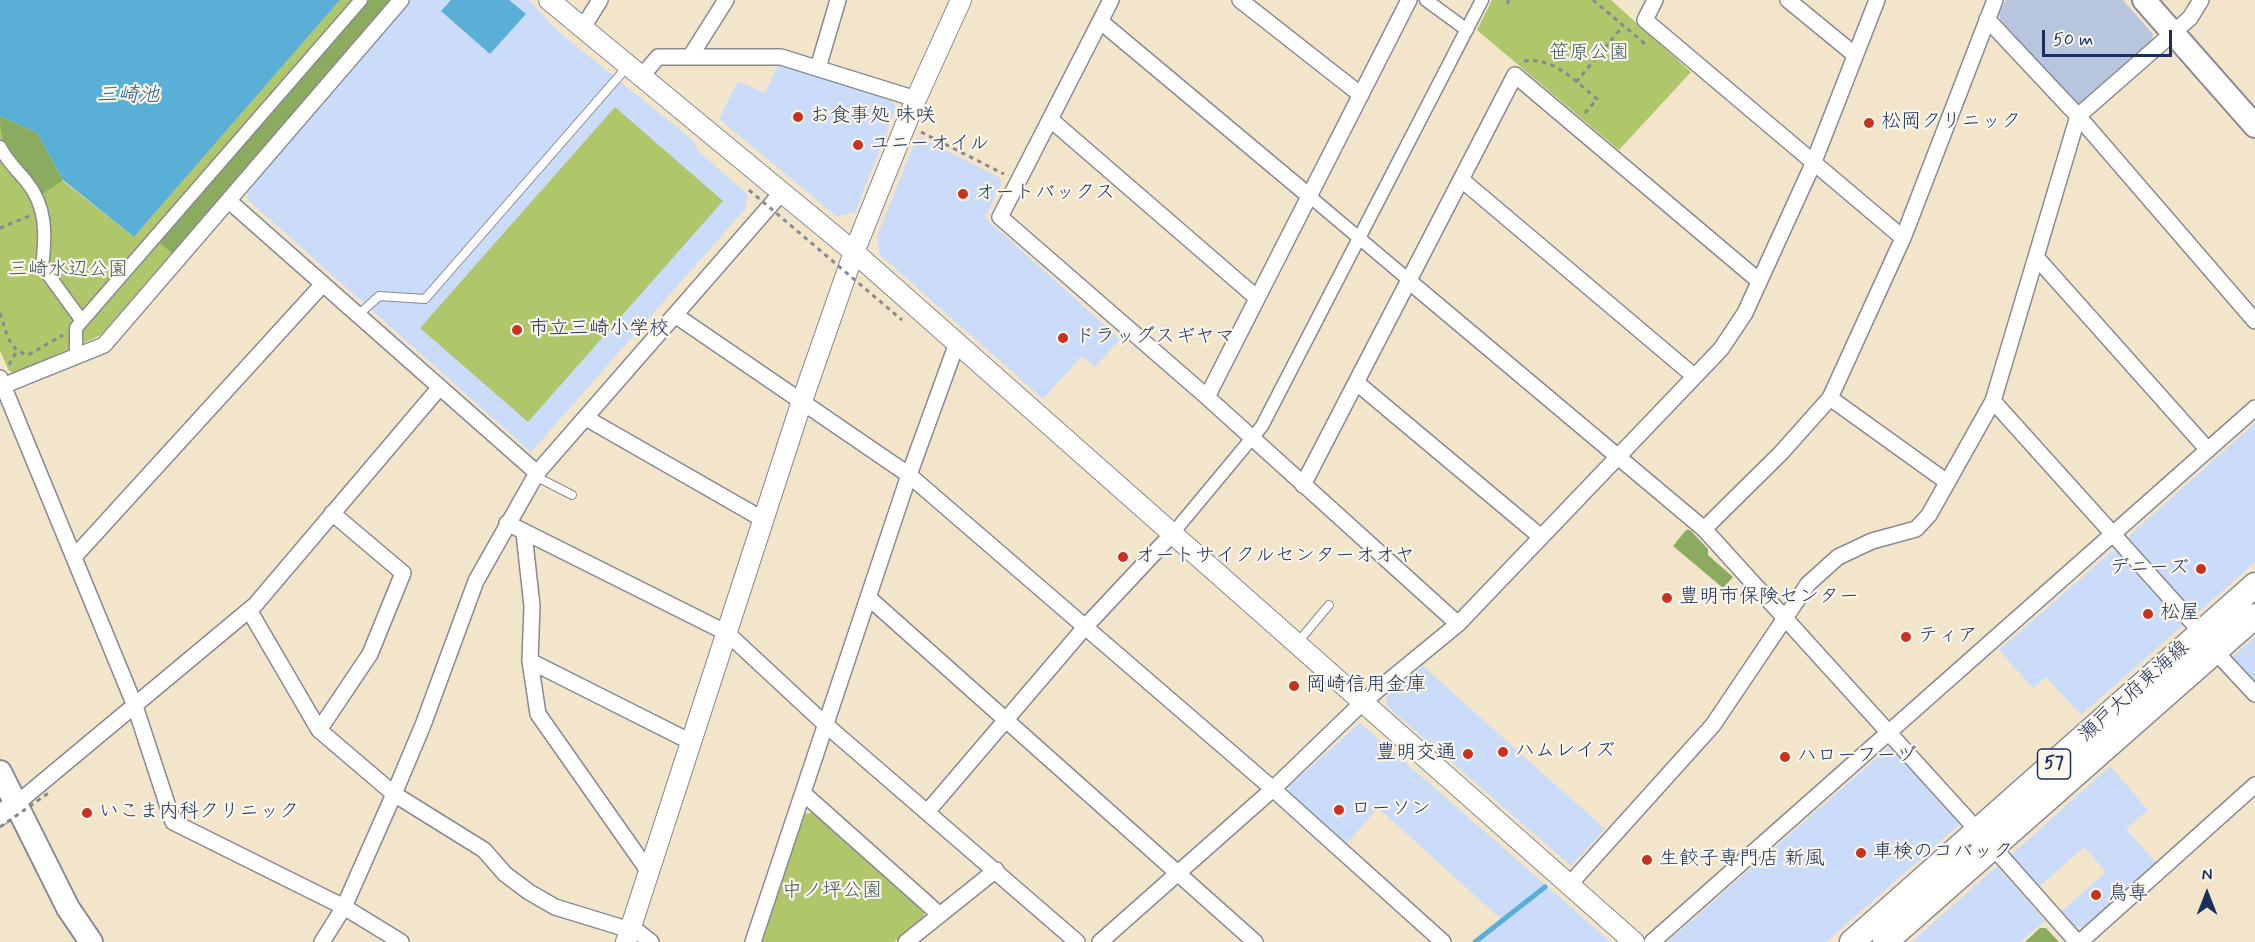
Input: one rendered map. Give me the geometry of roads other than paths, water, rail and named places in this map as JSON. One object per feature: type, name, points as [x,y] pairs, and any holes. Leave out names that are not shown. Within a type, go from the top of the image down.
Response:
[{"type":"main road","points":[[2144,0],[2255,126]]},
{"type":"main road","name":"瀬戸大府東海線","points":[[1852,942],[1986,839],[2209,642],[2255,585]]},
{"type":"main road","name":"瀬戸大府東海線","points":[[2209,642],[2255,616]]},
{"type":"main road","points":[[0,772],[7,810],[91,942]]},
{"type":"main road","name":"瀬戸大府東海線","points":[[1885,942],[1986,839]]},
{"type":"street","points":[[76,356],[79,325],[361,0]]},
{"type":"street","points":[[401,0],[104,345],[3,379],[135,706],[172,822],[344,907],[401,942]]},
{"type":"street","points":[[549,0],[634,72],[783,191],[854,252],[1634,942]]},
{"type":"street","points":[[582,29],[600,0]]},
{"type":"street","points":[[690,57],[726,0]]},
{"type":"street","points":[[818,68],[838,0]]},
{"type":"street","points":[[629,933],[802,401],[854,252],[916,99],[961,0]]},
{"type":"street","points":[[1111,0],[1000,217],[1207,397],[1458,624]]},
{"type":"street","points":[[1240,0],[1361,95]]},
{"type":"street","points":[[1207,397],[1409,0]]},
{"type":"street","points":[[1426,0],[1467,30]]},
{"type":"street","points":[[928,811],[1086,626],[1173,533],[1262,426],[1482,0]]},
{"type":"street","points":[[1655,0],[1645,20],[1813,164],[1904,238]]},
{"type":"street","points":[[1788,0],[1855,56]]},
{"type":"street","points":[[1100,942],[1274,789],[1364,702],[1458,624],[1721,349],[1745,313],[1813,164],[1877,0]]},
{"type":"street","points":[[1704,529],[1781,453],[1830,398],[1904,238],[1995,0]]},
{"type":"street","points":[[1569,885],[1713,725],[1808,584],[1838,557],[1872,541],[1916,529],[1929,515],[1993,401],[2078,116],[2190,18],[2201,0]]},
{"type":"street","points":[[1987,18],[2078,116],[2255,321]]},
{"type":"street","points":[[1100,21],[1360,237],[1617,458],[1704,529],[2078,942],[2255,785]]},
{"type":"street","points":[[634,72],[658,57],[781,57],[916,99]]},
{"type":"street","points":[[1303,485],[1515,75],[1759,281]]},
{"type":"street","points":[[1050,119],[1257,298]]},
{"type":"street","points":[[0,147],[9,164],[37,196],[44,217],[45,243],[42,266],[79,325]]},
{"type":"street","points":[[1462,180],[1694,376]]},
{"type":"street","points":[[322,942],[344,907],[394,794],[423,725],[476,581],[536,474],[783,191]]},
{"type":"street","points":[[229,201],[536,474]]},
{"type":"street","points":[[2036,257],[2208,450]]},
{"type":"street","points":[[74,557],[322,284]]},
{"type":"street","points":[[675,315],[909,475],[1274,789],[1443,942]]},
{"type":"street","points":[[753,942],[909,475],[957,343]]},
{"type":"street","points":[[1357,383],[1541,537]]},
{"type":"street","points":[[7,810],[249,610],[440,387]]},
{"type":"street","points":[[1830,398],[1947,482]]},
{"type":"street","points":[[1993,401],[2114,533],[2255,694]]},
{"type":"street","points":[[1652,942],[2255,408]]},
{"type":"street","points":[[586,418],[764,520]]},
{"type":"street","points":[[319,730],[370,654],[403,573],[332,513]]},
{"type":"street","points":[[507,523],[727,633],[826,725],[1077,942]]},
{"type":"street","points":[[524,533],[532,606],[530,661],[538,714],[649,872]]},
{"type":"street","points":[[869,598],[1255,942]]},
{"type":"street","points":[[249,610],[319,730],[394,794],[484,850],[505,874],[529,892],[555,907],[651,942]]},
{"type":"street","points":[[530,661],[691,742]]},
{"type":"street","points":[[804,793],[940,915]]},
{"type":"street","points":[[906,942],[996,870]]},
{"type":"lane","points":[[358,315],[379,296],[425,299],[634,72]]},
{"type":"lane","points":[[536,474],[572,495]]},
{"type":"lane","points":[[1296,643],[1329,605]]},
{"type":"water","name":"三崎池","points":[[0,0],[340,0],[134,237],[63,180],[37,133],[0,116]]},
{"type":"water","points":[[451,0],[509,0],[526,14],[490,54],[441,11]]},
{"type":"waterway","points":[[1475,942],[1545,887]]},
{"type":"place","name":"お食事処 味咲","points":[[798,117]]},
{"type":"place","name":"松岡クリニック","points":[[1869,123]]},
{"type":"place","name":"ユニーオイル","points":[[858,145]]},
{"type":"place","name":"オートバックス","points":[[963,194]]},
{"type":"place","name":"市立三崎小学校","points":[[517,330]]},
{"type":"place","name":"ドラッグスギヤマ","points":[[1063,338]]},
{"type":"place","name":"オートサイクルセンターオオヤ","points":[[1123,557]]},
{"type":"place","name":"デニーズ","points":[[2201,569]]},
{"type":"place","name":"豊明市保険センター","points":[[1667,598]]},
{"type":"place","name":"松屋","points":[[2148,614]]},
{"type":"place","name":"ティア","points":[[1906,637]]},
{"type":"place","name":"岡崎信用金庫","points":[[1294,686]]},
{"type":"place","name":"ハムレイズ","points":[[1503,752]]},
{"type":"place","name":"豊明交通","points":[[1468,754]]},
{"type":"place","name":"ハローフーヅ","points":[[1785,757]]},
{"type":"place","name":"ローソン","points":[[1339,810]]},
{"type":"place","name":"いこま内科クリニック","points":[[87,813]]},
{"type":"place","name":"車検のコバック","points":[[1861,853]]},
{"type":"place","name":"生餃子専門店 新風","points":[[1647,860]]},
{"type":"place","name":"鳥専","points":[[2096,895]]},
{"type":"park label","name":"笹原公園","points":[[1589,54]]},
{"type":"park label","name":"三崎水辺公園","points":[[68,271]]},
{"type":"park label","name":"中ノ坪公園","points":[[832,892]]}]
